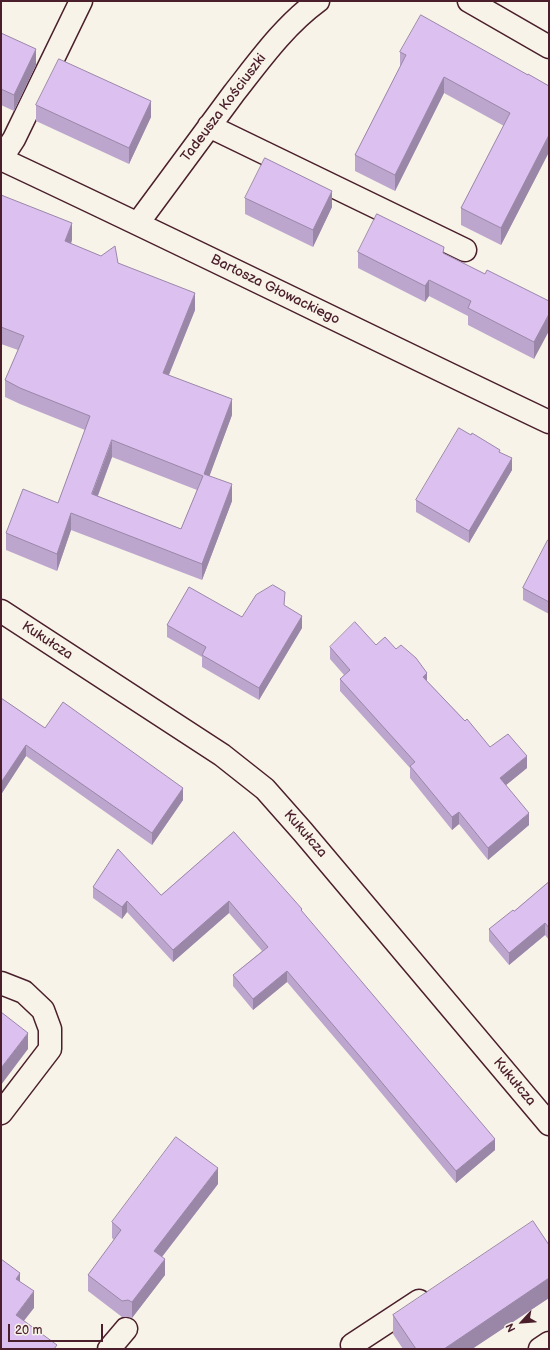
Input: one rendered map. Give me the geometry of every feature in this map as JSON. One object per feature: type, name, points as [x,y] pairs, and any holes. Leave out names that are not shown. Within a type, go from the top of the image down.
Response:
[{"type":"street","points":[[1,159],[14,138],[81,1]]},
{"type":"street","name":"Tadeusza Kościuszki","points":[[138,223],[272,45],[301,14],[318,1]]},
{"type":"street","points":[[477,3],[549,47]]},
{"type":"street","points":[[210,126],[465,250]]},
{"type":"street","name":"Bartosza Głowackiego","points":[[1,159],[138,223],[259,283],[549,422]]},
{"type":"street","name":"Kukułcza","points":[[1,611],[222,755],[265,789],[549,1124]]},
{"type":"street","points":[[1,983],[24,992],[43,1010],[50,1029],[50,1049],[1,1114]]},
{"type":"street","points":[[354,1349],[352,1345],[435,1291]]},
{"type":"street","points":[[109,1349],[126,1329]]},
{"type":"street","points":[[540,1349],[549,1343]]},
{"type":"building","points":[[421,15],[549,86],[549,135],[501,228],[461,208],[510,113],[444,77],[395,175],[355,155],[406,55],[400,52]]},
{"type":"building","points":[[1,33],[36,49],[14,95],[1,89]]},
{"type":"building","points":[[59,59],[151,101],[129,148],[36,105]]},
{"type":"building","points":[[265,158],[332,191],[313,230],[245,198]]},
{"type":"building","points":[[1,195],[72,223],[65,241],[101,256],[115,246],[118,263],[195,293],[163,373],[232,399],[204,474],[232,484],[202,564],[71,513],[57,554],[6,533],[23,489],[58,503],[90,416],[20,388],[5,380],[24,336],[1,327]],"holes":[[[112,440],[203,476],[181,529],[92,494]]]},
{"type":"building","points":[[377,214],[444,247],[443,253],[485,274],[487,270],[549,301],[549,314],[534,342],[468,308],[471,301],[429,280],[425,286],[358,252]]},
{"type":"building","points":[[459,428],[471,435],[472,433],[500,450],[499,452],[512,458],[469,531],[416,500]]},
{"type":"building","points":[[549,540],[549,602],[523,588]]},
{"type":"building","points":[[273,585],[285,592],[284,605],[302,616],[259,688],[202,655],[206,647],[167,625],[189,587],[242,617],[256,595]]},
{"type":"building","points":[[355,622],[376,645],[385,637],[396,649],[401,645],[416,658],[427,673],[423,677],[465,721],[467,719],[490,747],[508,734],[527,756],[500,778],[529,813],[488,848],[459,812],[452,817],[410,766],[415,762],[340,679],[350,670],[330,647]]},
{"type":"building","points":[[1,698],[45,728],[63,702],[183,788],[152,833],[26,745],[1,781]]},
{"type":"building","points":[[234,832],[302,909],[301,910],[495,1139],[456,1171],[287,971],[253,999],[233,975],[268,947],[229,901],[173,950],[127,901],[122,907],[93,887],[118,849],[161,895]]},
{"type":"building","points":[[549,882],[549,928],[545,923],[509,953],[489,929],[513,910],[514,911]]},
{"type":"building","points":[[1,1012],[28,1033],[1,1068]]},
{"type":"building","points":[[176,1137],[218,1168],[154,1251],[165,1259],[132,1302],[128,1300],[122,1301],[88,1275],[121,1230],[112,1222]]},
{"type":"building","points":[[533,1221],[549,1245],[549,1278],[444,1349],[416,1349],[393,1315]]},
{"type":"building","points":[[1,1259],[20,1273],[16,1279],[34,1291],[16,1315],[57,1345],[54,1349],[1,1349]]}]
